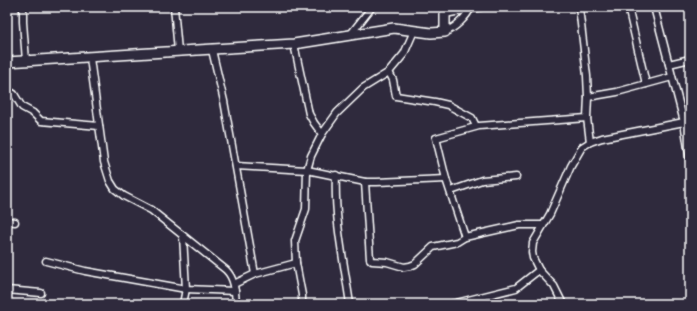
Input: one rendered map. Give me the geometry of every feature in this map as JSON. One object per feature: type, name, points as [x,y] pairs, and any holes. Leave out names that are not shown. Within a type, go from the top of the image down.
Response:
[{"type":"street","points":[[23,7],[26,61]]},
{"type":"street","points":[[174,7],[178,51]]},
{"type":"street","points":[[350,35],[372,7]]},
{"type":"street","points":[[444,32],[445,10],[480,7]]},
{"type":"street","points":[[579,7],[588,97],[587,118],[590,142]]},
{"type":"street","points":[[628,7],[646,84]]},
{"type":"street","points":[[654,7],[684,122],[690,161]]},
{"type":"street","points":[[7,62],[90,58],[294,44],[394,28],[414,30],[431,34],[450,30],[471,8]]},
{"type":"street","points":[[302,304],[302,295],[296,263],[295,239],[307,205],[306,170],[311,156],[322,134],[337,113],[363,88],[389,72],[407,50],[414,30]]},
{"type":"street","points":[[294,44],[309,114],[314,124],[322,134]]},
{"type":"street","points":[[212,50],[224,101],[256,274]]},
{"type":"street","points":[[90,58],[104,162],[110,181],[115,189],[124,196],[151,210],[226,270],[230,274],[234,284],[236,304]]},
{"type":"street","points":[[669,64],[690,59]]},
{"type":"street","points":[[389,72],[393,80],[396,96],[435,102],[448,106],[472,118],[476,126]]},
{"type":"street","points":[[588,97],[617,92],[672,77]]},
{"type":"street","points":[[7,90],[14,94],[22,107],[33,112],[41,121],[99,126]]},
{"type":"street","points":[[465,237],[446,179],[436,138],[476,126],[587,118]]},
{"type":"street","points":[[563,304],[554,286],[539,270],[533,258],[533,243],[550,214],[582,147],[590,142],[684,122]]},
{"type":"street","points":[[236,166],[306,170],[365,182],[446,179]]},
{"type":"street","points":[[336,175],[336,197],[339,227],[350,304]]},
{"type":"street","points":[[451,192],[477,181],[516,177]]},
{"type":"street","points":[[365,182],[370,259],[372,261],[387,262],[404,267],[410,266],[415,264],[433,247],[457,242],[465,237],[519,225],[543,225]]},
{"type":"street","points":[[7,221],[15,222]]},
{"type":"street","points":[[183,236],[186,289],[183,304]]},
{"type":"street","points":[[46,261],[85,271],[186,289],[235,291]]},
{"type":"street","points":[[234,284],[256,274],[296,263]]},
{"type":"street","points":[[452,304],[516,288],[539,270]]},
{"type":"street","points":[[7,290],[41,293]]}]
